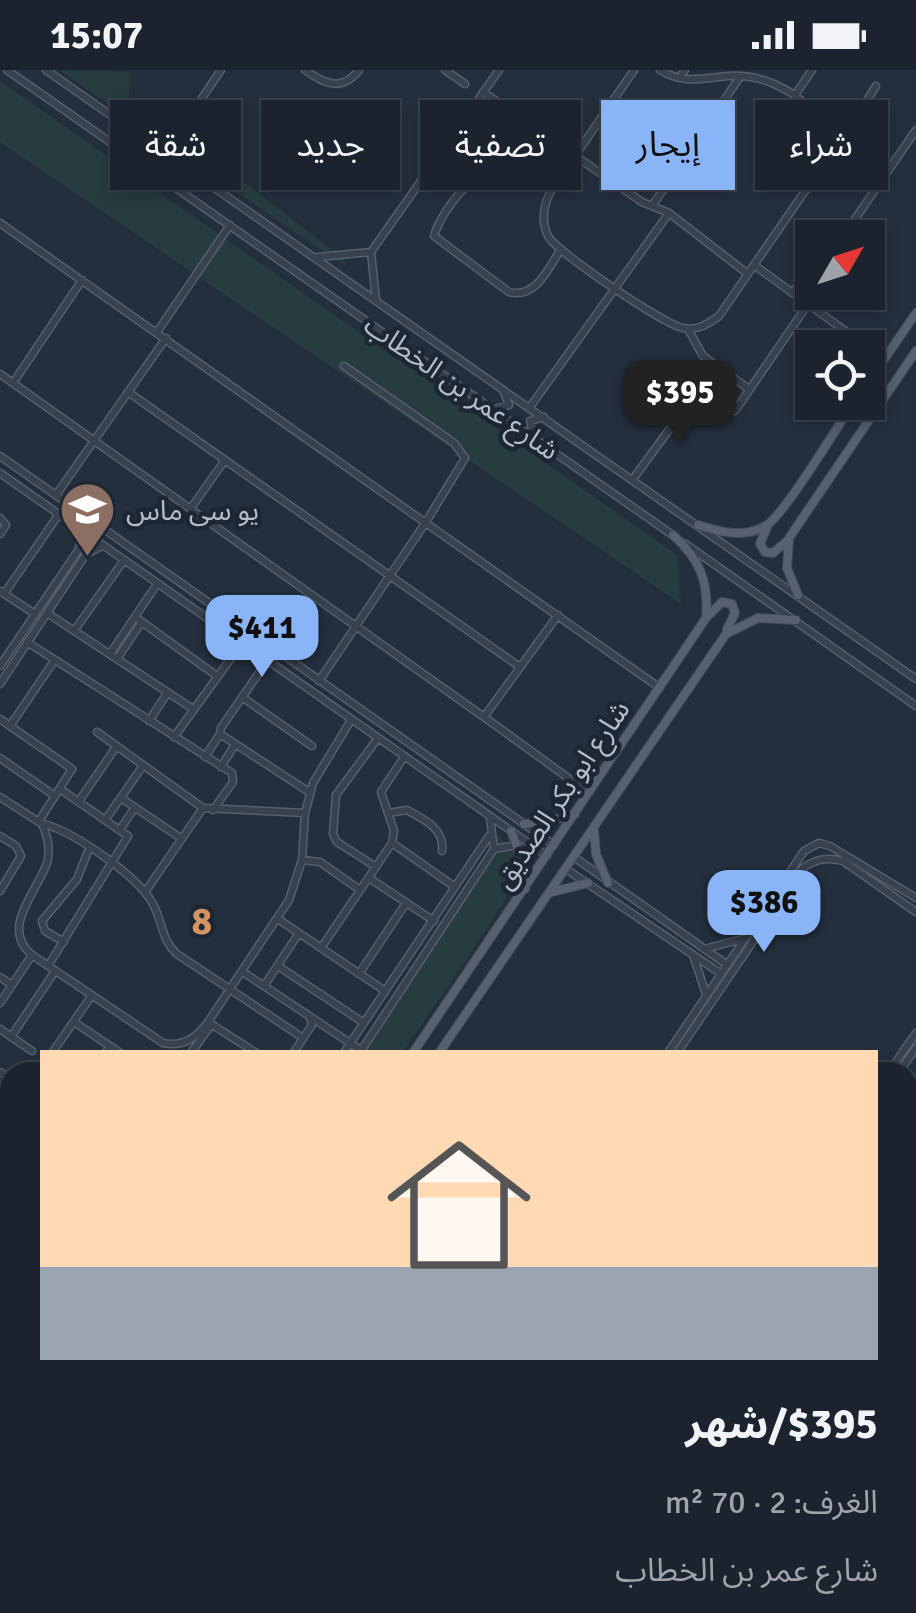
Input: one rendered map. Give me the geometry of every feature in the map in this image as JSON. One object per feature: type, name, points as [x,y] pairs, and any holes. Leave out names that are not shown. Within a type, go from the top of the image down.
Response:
[{"type":"main road","points":[[885,358],[916,312]]},
{"type":"main road","points":[[842,420],[770,523],[761,539],[764,552],[773,554],[789,538],[916,351]]},
{"type":"main road","points":[[885,376],[894,382]]},
{"type":"main road","points":[[698,525],[734,533],[770,523]]},
{"type":"main road","points":[[673,535],[698,563],[705,580],[706,618]]},
{"type":"main road","points":[[789,538],[787,568],[798,595]]},
{"type":"main road","points":[[706,618],[722,602],[732,604],[735,613],[726,634]]},
{"type":"main road","name":"شارع ابو بكر الصديق","points":[[407,1062],[706,618]]},
{"type":"main road","points":[[726,634],[758,618],[796,620]]},
{"type":"main road","name":"شارع ابو بكر الصديق","points":[[433,1062],[726,634]]},
{"type":"main road","points":[[526,825],[574,814]]},
{"type":"main road","points":[[594,828],[596,854],[608,883]]},
{"type":"main road","points":[[511,832],[519,841],[525,889]]},
{"type":"main road","points":[[548,894],[588,883]]},
{"type":"street","name":"شارع عمر بن الخطاب","points":[[7,70],[916,703]]},
{"type":"street","name":"شارع عمر بن الخطاب","points":[[46,70],[110,114]]},
{"type":"street","points":[[199,100],[220,70]]},
{"type":"street","points":[[305,70],[318,80],[336,84],[346,82],[359,70]]},
{"type":"street","points":[[446,70],[465,84]]},
{"type":"street","points":[[376,300],[371,252],[499,70]]},
{"type":"street","points":[[581,147],[634,70]]},
{"type":"street","points":[[660,70],[700,81],[740,76],[765,80],[800,100]]},
{"type":"street","points":[[679,78],[685,70]]},
{"type":"street","points":[[795,95],[812,70]]},
{"type":"street","points":[[652,206],[740,76]]},
{"type":"street","points":[[867,100],[876,86]]},
{"type":"street","points":[[484,92],[495,100]]},
{"type":"street","points":[[854,220],[916,130]]},
{"type":"street","points":[[581,160],[669,213],[748,274]]},
{"type":"street","points":[[561,250],[534,287],[518,294],[509,292],[434,236],[469,182],[487,170],[517,168],[550,191],[544,208],[544,226],[553,243],[678,328],[699,328],[719,316],[805,190]]},
{"type":"street","name":"شارع عمر بن الخطاب","points":[[219,190],[916,679]]},
{"type":"street","points":[[530,407],[669,213]]},
{"type":"street","points":[[157,332],[230,225]]},
{"type":"street","points":[[1,226],[166,338],[660,688]]},
{"type":"street","points":[[315,258],[371,252]]},
{"type":"street","points":[[754,265],[795,295]]},
{"type":"street","points":[[13,383],[82,280]]},
{"type":"street","points":[[792,293],[795,289]]},
{"type":"street","points":[[674,374],[733,412],[804,310]]},
{"type":"street","points":[[816,310],[844,330]]},
{"type":"street","points":[[688,329],[703,356],[750,389]]},
{"type":"street","points":[[56,496],[166,338]]},
{"type":"street","points":[[319,681],[463,465],[463,454],[454,442],[344,366]]},
{"type":"street","points":[[0,374],[589,792]]},
{"type":"street","points":[[493,409],[502,410],[510,403],[500,386]]},
{"type":"street","points":[[633,479],[698,390]]},
{"type":"street","points":[[128,392],[520,667]]},
{"type":"street","points":[[535,437],[530,420],[546,417]]},
{"type":"street","points":[[0,456],[554,845]]},
{"type":"street","points":[[191,508],[225,460]]},
{"type":"street","points":[[0,472],[511,832]]},
{"type":"street","points":[[35,614],[2,592],[59,514]]},
{"type":"street","points":[[0,518],[6,526],[0,534]]},
{"type":"street","points":[[0,684],[82,552],[78,527]]},
{"type":"street","points":[[0,666],[4,654],[82,552],[104,546]]},
{"type":"street","points":[[74,631],[124,560]]},
{"type":"street","points":[[113,656],[157,584]]},
{"type":"street","points":[[203,615],[210,605]]},
{"type":"street","points":[[47,613],[193,709]]},
{"type":"street","points":[[484,718],[558,615]]},
{"type":"street","points":[[138,620],[217,676]]},
{"type":"street","points":[[28,642],[232,774],[234,780],[212,810]]},
{"type":"street","points":[[174,737],[242,642]]},
{"type":"street","points":[[10,726],[54,660]]},
{"type":"street","points":[[205,757],[267,661]]},
{"type":"street","points":[[148,721],[168,692]]},
{"type":"street","points":[[242,697],[312,746]]},
{"type":"street","points":[[0,719],[72,769],[41,822],[50,848],[48,861],[15,924],[19,943],[163,1043],[175,1045],[190,1040],[210,1023]]},
{"type":"street","points":[[184,1062],[293,890],[302,860],[310,792],[321,764],[351,720]]},
{"type":"street","points":[[97,732],[202,808],[306,813]]},
{"type":"street","points":[[220,734],[310,792]]},
{"type":"street","points":[[376,867],[337,842],[333,834],[336,795],[378,738]]},
{"type":"street","points":[[221,767],[234,746]]},
{"type":"street","points":[[79,801],[116,747]]},
{"type":"street","points":[[321,948],[392,842],[394,830],[382,792],[404,756]]},
{"type":"street","points":[[0,758],[79,801],[121,828],[128,840],[11,1036]]},
{"type":"street","points":[[422,770],[429,758]]},
{"type":"street","points":[[106,819],[142,767]]},
{"type":"street","points":[[121,798],[182,839]]},
{"type":"street","points":[[1,800],[61,830],[112,865],[145,892],[170,948],[303,1038]]},
{"type":"street","points":[[121,828],[135,808]]},
{"type":"street","points":[[145,892],[202,808]]},
{"type":"street","points":[[388,813],[407,810],[436,828],[443,839],[442,851]]},
{"type":"street","points":[[354,1062],[493,850],[494,831],[488,816]]},
{"type":"street","points":[[493,850],[519,841],[526,825]]},
{"type":"street","points":[[0,836],[16,846],[21,856],[0,891]]},
{"type":"street","points":[[338,1062],[489,836]]},
{"type":"street","points":[[519,841],[546,856]]},
{"type":"street","points":[[392,842],[455,887]]},
{"type":"street","points":[[484,844],[493,850]]},
{"type":"street","points":[[662,1062],[804,851],[813,845],[830,846],[846,853],[916,898]]},
{"type":"street","points":[[64,942],[45,931],[42,921],[78,879],[90,849]]},
{"type":"street","points":[[574,858],[726,964]]},
{"type":"street","points":[[671,1062],[803,868],[822,858],[843,861],[916,912]]},
{"type":"street","points":[[302,860],[320,862],[360,890]]},
{"type":"street","points":[[566,869],[720,973]]},
{"type":"street","points":[[588,883],[595,873]]},
{"type":"street","points":[[368,878],[442,926]]},
{"type":"street","points":[[880,886],[886,878]]},
{"type":"street","points":[[359,974],[406,903]]},
{"type":"street","points":[[278,919],[385,992]]},
{"type":"street","points":[[264,986],[299,933]]},
{"type":"street","points":[[704,950],[744,938]]},
{"type":"street","points":[[693,954],[706,994]]},
{"type":"street","points":[[0,1003],[32,955]]},
{"type":"street","points":[[278,966],[364,1023]]},
{"type":"street","points":[[243,972],[362,1051]]},
{"type":"street","points":[[0,977],[12,985]]},
{"type":"street","points":[[47,1062],[92,995]]},
{"type":"street","points":[[289,1062],[312,1025],[310,1018]]},
{"type":"street","points":[[74,1022],[132,1062]]},
{"type":"street","points":[[210,1023],[270,1062]]},
{"type":"street","points":[[0,1029],[32,1051]]},
{"type":"street","points":[[896,1062],[916,1033]]},
{"type":"street","points":[[99,1062],[110,1046]]},
{"type":"green space","points":[[59,70],[130,72],[129,100],[110,100],[110,105]]},
{"type":"green space","points":[[0,81],[110,158],[110,190],[156,190],[677,555],[681,604],[0,142]]},
{"type":"green space","points":[[241,180],[345,260],[346,267],[234,190],[241,190]]},
{"type":"green space","points":[[499,836],[515,855],[519,868],[502,904],[462,967],[396,1062],[348,1062]]},
{"type":"place","name":"يو سى ماس","points":[[87,559]]},
{"type":"district","name":"8","points":[[203,921]]}]
